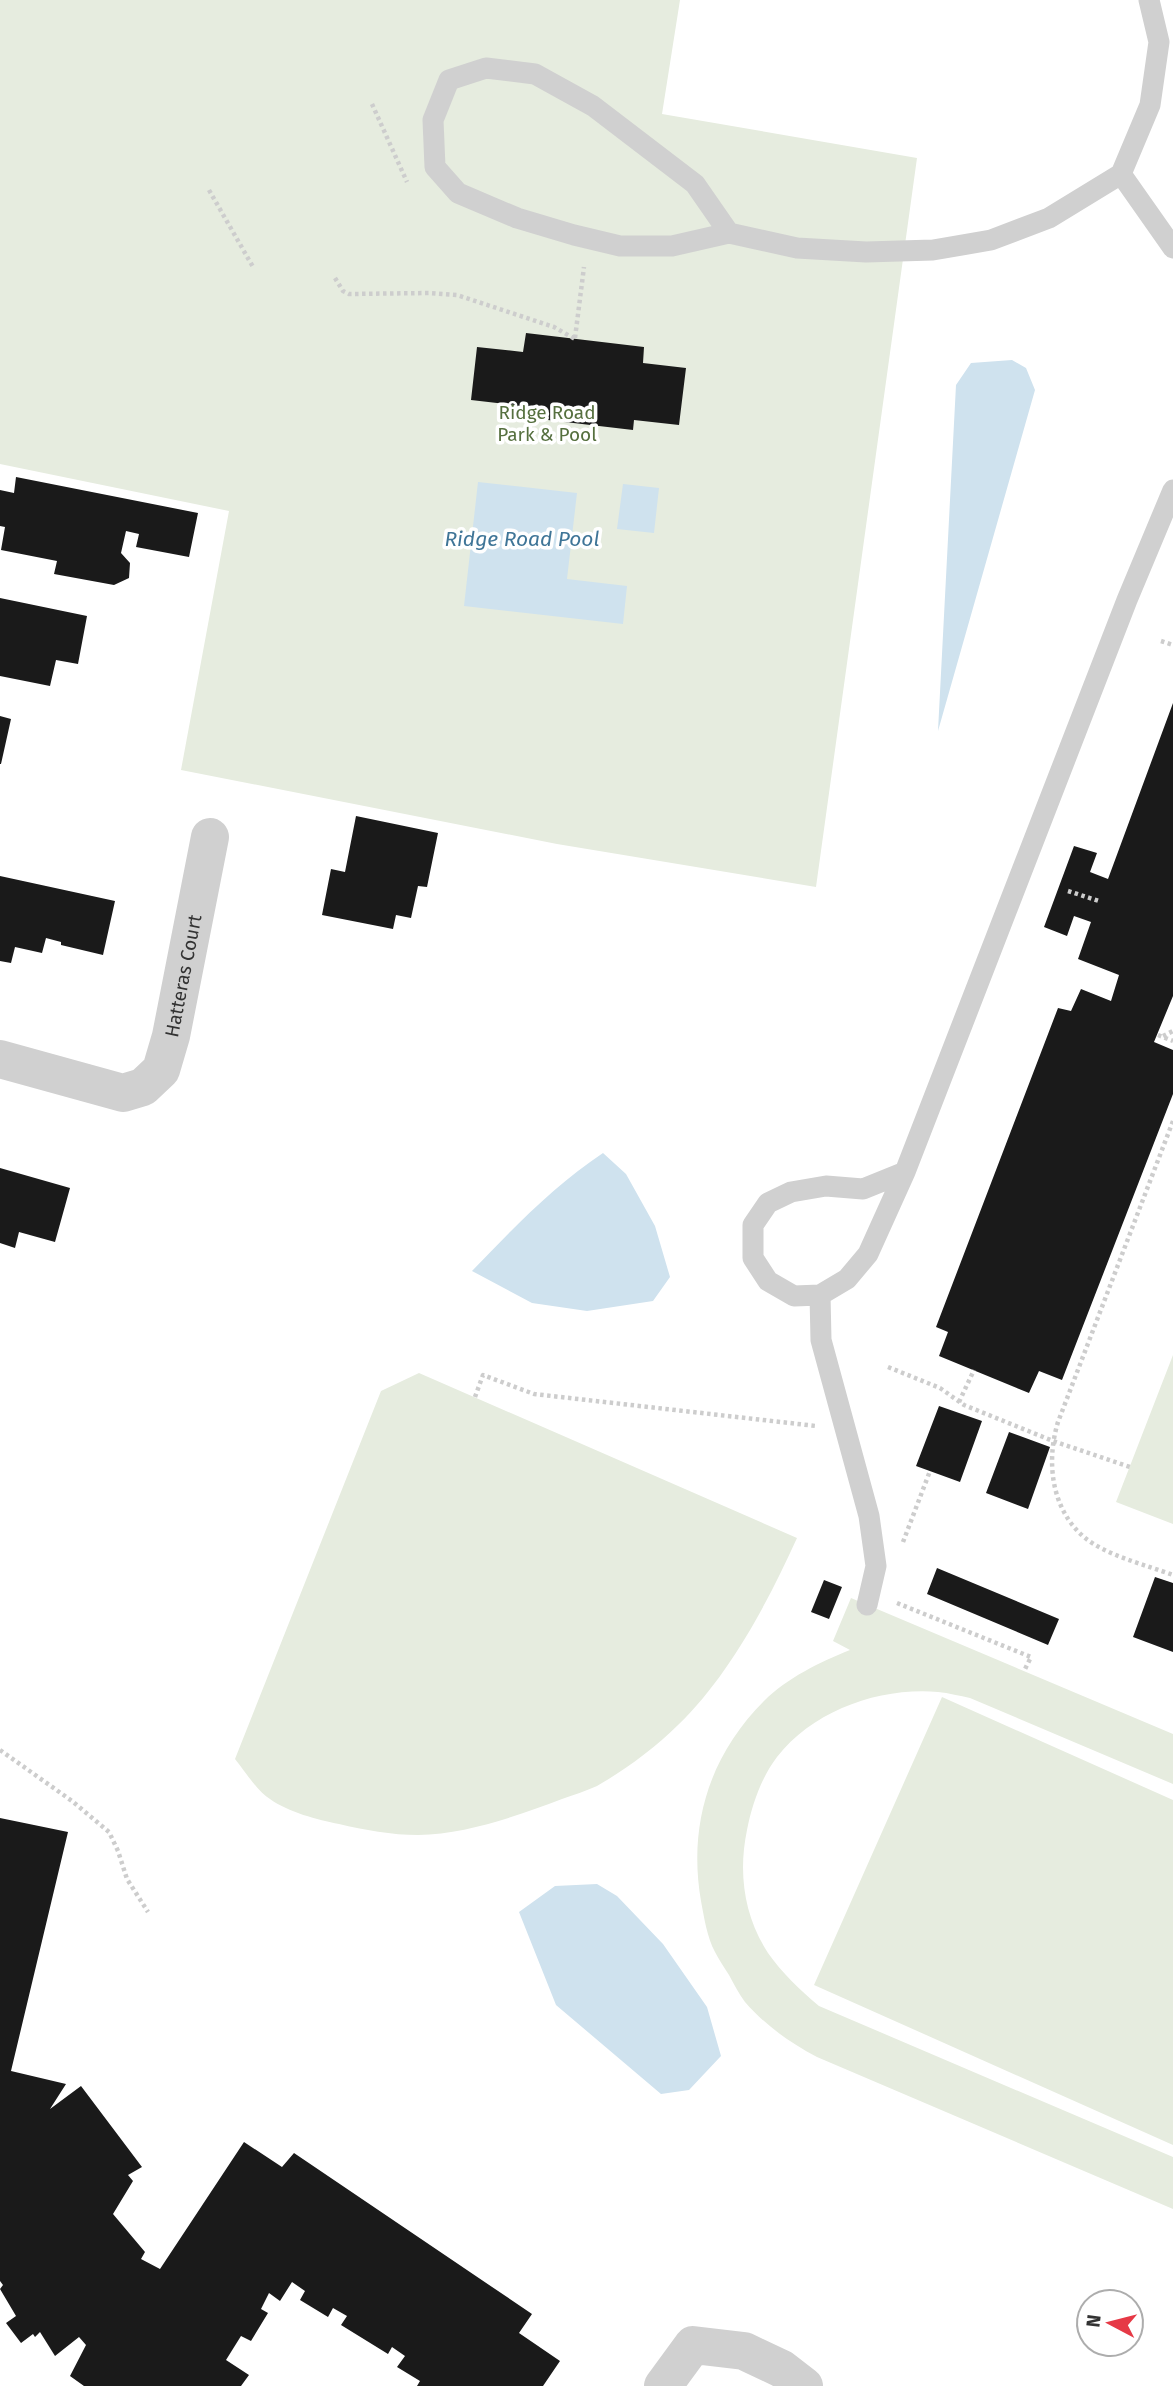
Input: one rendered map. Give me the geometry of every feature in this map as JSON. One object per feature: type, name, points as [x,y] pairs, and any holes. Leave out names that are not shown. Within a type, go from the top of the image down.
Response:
[{"type":"street","name":"Hatteras Court","points":[[0,1059],[123,1093],[143,1087],[161,1070],[171,1036],[210,837]]},
{"type":"street","points":[[663,2386],[693,2345],[744,2351],[782,2369],[804,2386]]},
{"type":"lane","points":[[729,233],[695,184],[593,106],[535,74],[486,68],[449,80],[433,120],[435,167],[458,192],[517,218],[620,246],[672,246],[729,233],[797,247],[866,252],[933,250],[991,240],[1049,218],[1121,174],[1150,106],[1166,43],[1149,0]]},
{"type":"lane","points":[[1121,174],[1173,248]]},
{"type":"lane","points":[[905,1172],[863,1189],[826,1186],[791,1192],[768,1203],[753,1225],[753,1258],[768,1281],[794,1296],[820,1295],[847,1279],[868,1254],[905,1172],[1127,600],[1173,490]]},
{"type":"lane","points":[[820,1295],[821,1340],[869,1516],[874,1545],[876,1566],[867,1605]]},
{"type":"path","points":[[372,104],[407,182]]},
{"type":"path","points":[[209,190],[253,267]]},
{"type":"path","points":[[335,278],[343,292],[349,294],[457,295],[554,327],[575,339],[584,263]]},
{"type":"path","points":[[1161,641],[1173,645]]},
{"type":"path","points":[[1068,891],[1099,901]]},
{"type":"path","points":[[1173,1031],[1160,1036],[1173,1041]]},
{"type":"path","points":[[1173,1121],[1063,1410],[1053,1441],[1051,1466],[1057,1498],[1073,1526],[1084,1538],[1101,1548],[1173,1575]]},
{"type":"path","points":[[888,1367],[940,1388],[959,1402],[1053,1441],[1130,1467]]},
{"type":"path","points":[[959,1402],[974,1370]]},
{"type":"path","points":[[475,1397],[483,1375],[534,1394],[824,1427]]},
{"type":"path","points":[[901,1547],[930,1471]]},
{"type":"path","points":[[894,1602],[1031,1657],[1024,1671]]},
{"type":"path","points":[[0,1750],[72,1801],[108,1832],[118,1851],[127,1879],[148,1912]]},
{"type":"green space","name":"Ridge Road Park & Pool","points":[[0,0],[680,0],[662,114],[917,158],[816,887],[557,844],[181,770],[229,511],[0,464]]},
{"type":"green space","points":[[1173,1355],[1173,1524],[1116,1502]]},
{"type":"green space","points":[[419,1373],[797,1538],[760,1612],[730,1661],[697,1706],[650,1750],[597,1786],[527,1812],[455,1831],[418,1835],[358,1828],[294,1812],[265,1796],[235,1759],[381,1391]]},
{"type":"green space","points":[[851,1598],[1173,1734],[1173,1784],[970,1698],[942,1692],[916,1691],[894,1693],[850,1705],[829,1714],[792,1741],[771,1765],[758,1792],[744,1846],[743,1878],[748,1909],[760,1939],[779,1967],[819,2006],[1173,2157],[1173,2209],[817,2057],[778,2033],[753,2011],[717,1955],[706,1927],[698,1873],[701,1819],[716,1769],[745,1722],[764,1701],[804,1671],[850,1650],[833,1641]]},
{"type":"green space","points":[[942,1697],[1173,1800],[1173,2145],[814,1985]]},
{"type":"water","points":[[1012,360],[1026,368],[1035,390],[938,731],[956,385],[971,363]]},
{"type":"water","name":"Ridge Road Pool","points":[[478,482],[577,493],[567,579],[627,586],[623,624],[464,606]]},
{"type":"water","points":[[623,484],[659,488],[654,533],[617,529]]},
{"type":"water","points":[[603,1153],[626,1174],[655,1226],[670,1277],[653,1301],[587,1311],[532,1303],[472,1271],[551,1193]]},
{"type":"water","points":[[597,1884],[617,1896],[663,1944],[707,2007],[721,2056],[689,2090],[661,2094],[556,2005],[519,1912],[555,1886]]},
{"type":"building","points":[[526,333],[644,347],[643,363],[686,368],[679,425],[634,420],[633,430],[514,416],[515,405],[471,400],[477,347],[523,352]]},
{"type":"building","points":[[16,477],[198,513],[189,557],[136,547],[139,534],[126,531],[121,553],[130,563],[129,578],[114,585],[54,574],[57,561],[1,550],[5,527],[0,526],[0,490],[14,493]]},
{"type":"building","points":[[0,598],[87,616],[78,664],[56,660],[50,686],[0,676]]},
{"type":"building","points":[[1173,703],[1173,996],[1154,1042],[1173,1050],[1173,1094],[1062,1380],[1039,1371],[1029,1393],[939,1356],[948,1332],[936,1327],[1058,1008],[1071,1011],[1081,989],[1111,1001],[1119,975],[1078,959],[1091,922],[1074,916],[1067,936],[1044,927],[1074,846],[1097,853],[1090,872],[1108,879]]},
{"type":"building","points":[[0,716],[11,719],[1,764],[0,764]]},
{"type":"building","points":[[356,816],[438,833],[427,887],[418,886],[411,918],[396,915],[393,929],[322,915],[331,869],[345,872]]},
{"type":"building","points":[[0,876],[115,901],[103,955],[61,945],[61,942],[46,938],[42,953],[15,947],[11,963],[0,961]]},
{"type":"building","points":[[0,1168],[70,1188],[55,1242],[19,1232],[15,1248],[0,1243]]},
{"type":"building","points":[[939,1406],[982,1421],[960,1482],[916,1466]]},
{"type":"building","points":[[1009,1432],[1050,1447],[1028,1509],[986,1493]]},
{"type":"building","points":[[937,1568],[1059,1619],[1048,1645],[927,1594]]},
{"type":"building","points":[[1155,1577],[1173,1583],[1173,1652],[1133,1637]]},
{"type":"building","points":[[824,1580],[842,1587],[829,1619],[811,1612]]},
{"type":"building","points":[[0,1818],[68,1832],[11,2071],[66,2084],[50,2109],[81,2086],[142,2167],[128,2175],[133,2181],[113,2214],[145,2252],[141,2259],[160,2269],[244,2142],[282,2167],[294,2153],[532,2314],[519,2333],[560,2361],[543,2386],[417,2386],[420,2381],[397,2367],[405,2356],[392,2347],[388,2354],[341,2325],[347,2316],[333,2308],[328,2317],[300,2300],[305,2291],[292,2282],[280,2301],[269,2293],[261,2309],[268,2313],[251,2341],[241,2336],[226,2360],[249,2375],[241,2386],[84,2386],[70,2376],[86,2345],[79,2337],[55,2356],[40,2332],[21,2343],[6,2323],[16,2316],[0,2289],[3,2285],[0,2281]]}]
